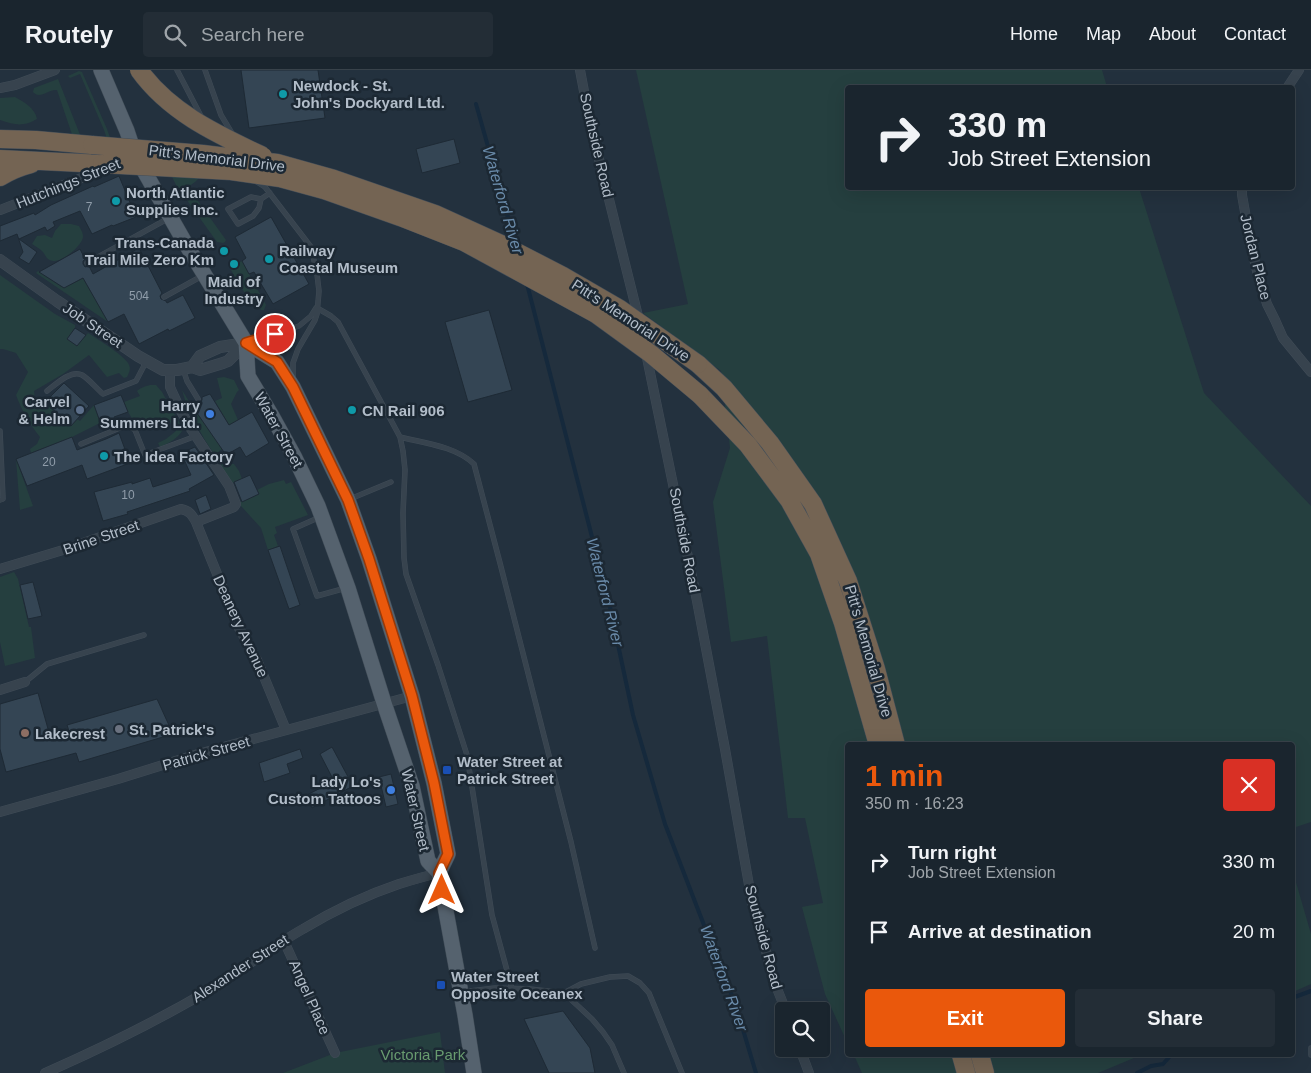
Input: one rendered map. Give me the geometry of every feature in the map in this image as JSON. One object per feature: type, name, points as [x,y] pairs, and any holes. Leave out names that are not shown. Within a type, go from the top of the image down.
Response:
[{"type":"highway","points":[[139,70],[158,93],[174,107],[270,167]]},
{"type":"highway","points":[[0,128],[15,136],[36,140]]},
{"type":"highway","name":"Pitt's Memorial Drive","points":[[0,139],[36,140],[203,154],[334,178],[435,214],[504,245],[620,309],[698,364],[724,388],[770,443],[813,504],[848,581],[876,669],[895,742]]},
{"type":"highway","name":"Pitt's Memorial Drive","points":[[0,159],[231,171],[280,178],[333,193],[464,242],[596,314],[651,354],[700,396],[748,445],[788,500],[819,554],[843,623],[877,742]]},
{"type":"highway","points":[[0,177],[19,167],[46,161]]},
{"type":"highway","points":[[962,1057],[966,1073]]},
{"type":"highway","points":[[981,1057],[985,1073]]},
{"type":"main road","points":[[101,70],[135,155],[246,343]]},
{"type":"main road","name":"Water Street","points":[[246,343],[277,362],[293,387],[348,500],[369,559],[412,696],[434,783],[448,854],[439,873],[428,861],[412,786],[335,549],[318,506],[294,456],[248,376],[246,343]]},
{"type":"main road","points":[[439,873],[474,1073]]},
{"type":"street","points":[[0,88],[14,86],[55,70]]},
{"type":"street","name":"Southside Road","points":[[580,70],[590,123],[651,370],[704,638],[752,902],[782,1002]]},
{"type":"street","points":[[1289,85],[1299,70]]},
{"type":"street","name":"Hutchings Street","points":[[0,210],[135,155]]},
{"type":"street","name":"Jordan Place","points":[[1242,190],[1251,246],[1267,304],[1283,338],[1311,372]]},
{"type":"street","name":"Job Street","points":[[0,260],[57,302],[146,361],[163,370],[170,371]]},
{"type":"street","points":[[196,522],[234,507],[236,504],[228,486],[181,411],[170,387],[170,371],[188,368],[200,356],[220,347],[246,343]]},
{"type":"street","name":"Brine Street","points":[[0,569],[63,550],[181,509],[187,510],[196,522]]},
{"type":"street","name":"Deanery Avenue","points":[[196,522],[239,628],[257,660],[286,730]]},
{"type":"street","points":[[0,690],[25,682]]},
{"type":"street","name":"Patrick Street","points":[[0,812],[118,779],[198,754],[412,696]]},
{"type":"street","name":"Alexander Street","points":[[45,1073],[84,1056],[170,1012],[323,917],[398,884],[439,873]]},
{"type":"street","name":"Angel Place","points":[[284,941],[335,1053]]},
{"type":"street","points":[[803,1057],[809,1073]]},
{"type":"lane","points":[[177,70],[203,119],[223,143]]},
{"type":"lane","points":[[205,70],[221,116],[236,139],[257,164]]},
{"type":"lane","points":[[228,150],[249,178],[265,187],[311,247],[319,291],[317,314],[298,349],[293,363],[293,387]]},
{"type":"lane","points":[[265,187],[270,167]]},
{"type":"lane","points":[[262,199],[251,198],[228,209],[238,224],[253,216],[259,208],[262,199],[270,193]]},
{"type":"lane","points":[[87,263],[170,217]]},
{"type":"lane","points":[[164,297],[204,274]]},
{"type":"lane","points":[[246,343],[299,326],[317,308]]},
{"type":"lane","points":[[317,308],[338,322],[400,437],[405,470],[403,513],[406,574],[467,755],[492,914],[512,989]]},
{"type":"lane","points":[[47,391],[65,377],[77,373],[82,375],[103,394],[136,381],[146,361]]},
{"type":"lane","points":[[188,368],[187,381],[198,399]]},
{"type":"lane","points":[[81,444],[127,425],[135,430],[145,455],[196,436]]},
{"type":"lane","points":[[0,431],[3,499],[0,500]]},
{"type":"lane","points":[[400,437],[455,452],[474,464],[571,842],[595,948]]},
{"type":"lane","points":[[348,500],[391,482]]},
{"type":"lane","points":[[322,517],[293,529],[311,580],[318,596],[348,588]]},
{"type":"lane","points":[[25,682],[47,664],[144,635]]},
{"type":"lane","points":[[461,993],[495,988],[564,993],[581,984],[610,977],[628,976],[640,983],[649,993],[682,1073]]},
{"type":"lane","points":[[564,993],[603,1032],[612,1045],[624,1073]]},
{"type":"lane","points":[[1311,1048],[1311,1055]]},
{"type":"green space","points":[[636,70],[1102,70],[1106,85],[845,85],[845,190],[1140,190],[1204,393],[1311,506],[1311,822],[1295,827],[1295,742],[845,742],[845,1038],[825,994],[802,907],[823,903],[805,818],[788,818],[767,636],[731,642],[713,502],[730,448],[721,371],[643,313],[688,304]]},
{"type":"green space","points":[[79,71],[82,72],[115,152],[107,155],[105,153],[111,151],[80,74],[70,78],[68,76]]},
{"type":"green space","points":[[58,79],[90,160],[82,164],[57,90],[41,95],[33,92],[34,88]]},
{"type":"green space","points":[[15,97],[32,109],[37,119],[19,124],[0,120],[0,98]]},
{"type":"green space","points":[[155,142],[200,177],[188,187],[226,240],[225,242],[217,242],[176,185]]},
{"type":"green space","points":[[61,224],[79,226],[83,237],[79,245],[71,253],[57,261],[53,261],[32,244],[37,236],[45,235],[52,238]]},
{"type":"green space","points":[[242,261],[266,305],[264,310],[256,306],[248,297],[231,270]]},
{"type":"green space","points":[[38,271],[64,288],[83,278],[108,322],[36,273]]},
{"type":"green space","points":[[0,275],[55,314],[75,325],[67,339],[77,346],[88,333],[118,353],[130,366],[127,377],[124,378],[119,373],[107,377],[89,355],[63,374],[34,391],[35,399],[42,404],[45,402],[70,426],[77,419],[80,421],[94,405],[100,423],[72,437],[31,453],[30,449],[37,444],[40,437],[26,417],[16,395],[28,372],[16,353],[0,349]]},
{"type":"green space","points":[[224,377],[234,380],[239,390],[231,404],[238,420],[236,421],[229,445],[219,451],[227,463],[234,464],[239,471],[242,479],[232,483],[188,410],[182,390],[190,403],[229,425],[215,401],[222,398],[217,378]]},
{"type":"green space","points":[[150,385],[156,385],[162,392],[183,429],[176,438],[160,447],[158,443],[176,431],[174,425],[168,421],[152,425],[135,422],[124,402],[140,396],[137,391]]},
{"type":"green space","points":[[16,459],[33,506],[20,510]]},
{"type":"green space","points":[[284,480],[286,484],[291,482],[308,515],[275,527],[277,533],[274,535],[278,546],[268,550],[261,528],[241,506],[240,502],[259,494],[257,490],[269,484]]},
{"type":"green space","points":[[14,572],[18,579],[29,627],[31,627],[35,658],[5,666],[0,642],[0,577]]},
{"type":"green space","points":[[1295,879],[1311,934],[1311,984],[1295,991]]},
{"type":"green space","name":"Victoria Park","points":[[440,1032],[445,1073],[283,1073],[335,1053]]},
{"type":"green space","points":[[855,1057],[1136,1057],[1098,1073],[862,1073]]},
{"type":"building","name":"Newdock - St. John's Dockyard Ltd.","points":[[241,70],[318,70],[325,118],[249,128]]},
{"type":"building","points":[[454,139],[460,163],[422,173],[416,149]]},
{"type":"building","points":[[119,176],[136,217],[92,234],[80,211],[53,222],[55,226],[47,231],[45,227],[19,239],[37,252],[29,264],[19,258],[23,252],[17,234],[0,241],[0,226],[34,213],[35,215],[51,205]]},
{"type":"building","name":"Railway Coastal Museum","points":[[271,217],[309,284],[273,304],[254,272],[249,274],[242,261],[246,258],[235,237]]},
{"type":"building","points":[[139,248],[162,293],[161,299],[167,303],[183,295],[195,318],[139,344],[124,314],[108,322],[83,278],[64,288],[39,272],[80,249],[85,259],[83,264],[85,267],[89,266],[93,274]]},
{"type":"building","points":[[489,310],[512,390],[468,402],[445,322]]},
{"type":"building","points":[[75,328],[86,335],[77,346],[67,339]]},
{"type":"building","points":[[64,383],[89,406],[71,426],[45,402]]},
{"type":"building","points":[[210,394],[229,425],[252,412],[269,443],[246,457],[240,447],[226,455],[190,403],[194,401],[200,403],[202,397]]},
{"type":"building","points":[[121,395],[128,412],[114,417],[116,425],[103,430],[94,405]]},
{"type":"building","points":[[119,433],[130,463],[87,479],[82,465],[27,486],[16,459],[72,437],[77,450]]},
{"type":"building","points":[[195,447],[214,475],[189,489],[190,491],[127,512],[128,514],[103,521],[94,492],[150,478],[153,487],[191,475],[181,453]]},
{"type":"building","points":[[250,475],[259,494],[242,502],[234,482]]},
{"type":"building","points":[[206,495],[211,509],[200,514],[195,500]]},
{"type":"building","points":[[280,546],[300,605],[289,609],[268,550]]},
{"type":"building","points":[[33,582],[42,616],[28,619],[20,585]]},
{"type":"building","points":[[38,693],[50,736],[69,731],[67,725],[157,699],[173,734],[79,762],[76,753],[6,772],[0,749],[0,704]]},
{"type":"building","points":[[332,747],[353,786],[312,808],[305,796],[334,781],[320,754]]},
{"type":"building","points":[[300,749],[303,758],[287,764],[290,773],[264,782],[259,763]]},
{"type":"building","points":[[391,774],[398,804],[386,807],[379,777]]},
{"type":"building","points":[[563,1011],[590,1048],[595,1073],[549,1073],[524,1019]]},
{"type":"waterway","name":"Waterford River","points":[[476,104],[516,246]]},
{"type":"waterway","name":"Waterford River","points":[[527,284],[610,607],[633,715],[665,824],[735,1003],[756,1073]]},
{"type":"waterway","points":[[1295,997],[1311,991]]},
{"type":"waterway","points":[[1137,1073],[1151,1066],[1163,1064],[1169,1057]]},
{"type":"place","name":"Newdock - St. John's Dockyard Ltd.","points":[[283,94]]},
{"type":"place","name":"North Atlantic Supplies Inc.","points":[[116,201]]},
{"type":"place","name":"Trans-Canada Trail Mile Zero Km","points":[[224,251]]},
{"type":"place","name":"Railway Coastal Museum","points":[[269,259]]},
{"type":"place","name":"Maid of Industry","points":[[234,264]]},
{"type":"place","name":"Carvel & Helm","points":[[80,410]]},
{"type":"place","name":"CN Rail 906","points":[[352,410]]},
{"type":"place","name":"Harry Summers Ltd.","points":[[210,414]]},
{"type":"place","name":"The Idea Factory","points":[[104,456]]},
{"type":"place","name":"St. Patrick's","points":[[119,729]]},
{"type":"place","name":"Lakecrest","points":[[25,733]]},
{"type":"place","name":"Water Street at Patrick Street","points":[[447,770]]},
{"type":"place","name":"Lady Lo's Custom Tattoos","points":[[391,790]]},
{"type":"place","name":"Water Street Opposite Oceanex","points":[[441,985]]},
{"type":"route","points":[[275,334],[246,343],[277,362],[293,387],[348,500],[369,559],[412,696],[434,783],[448,854],[439,873],[442,890]]}]
